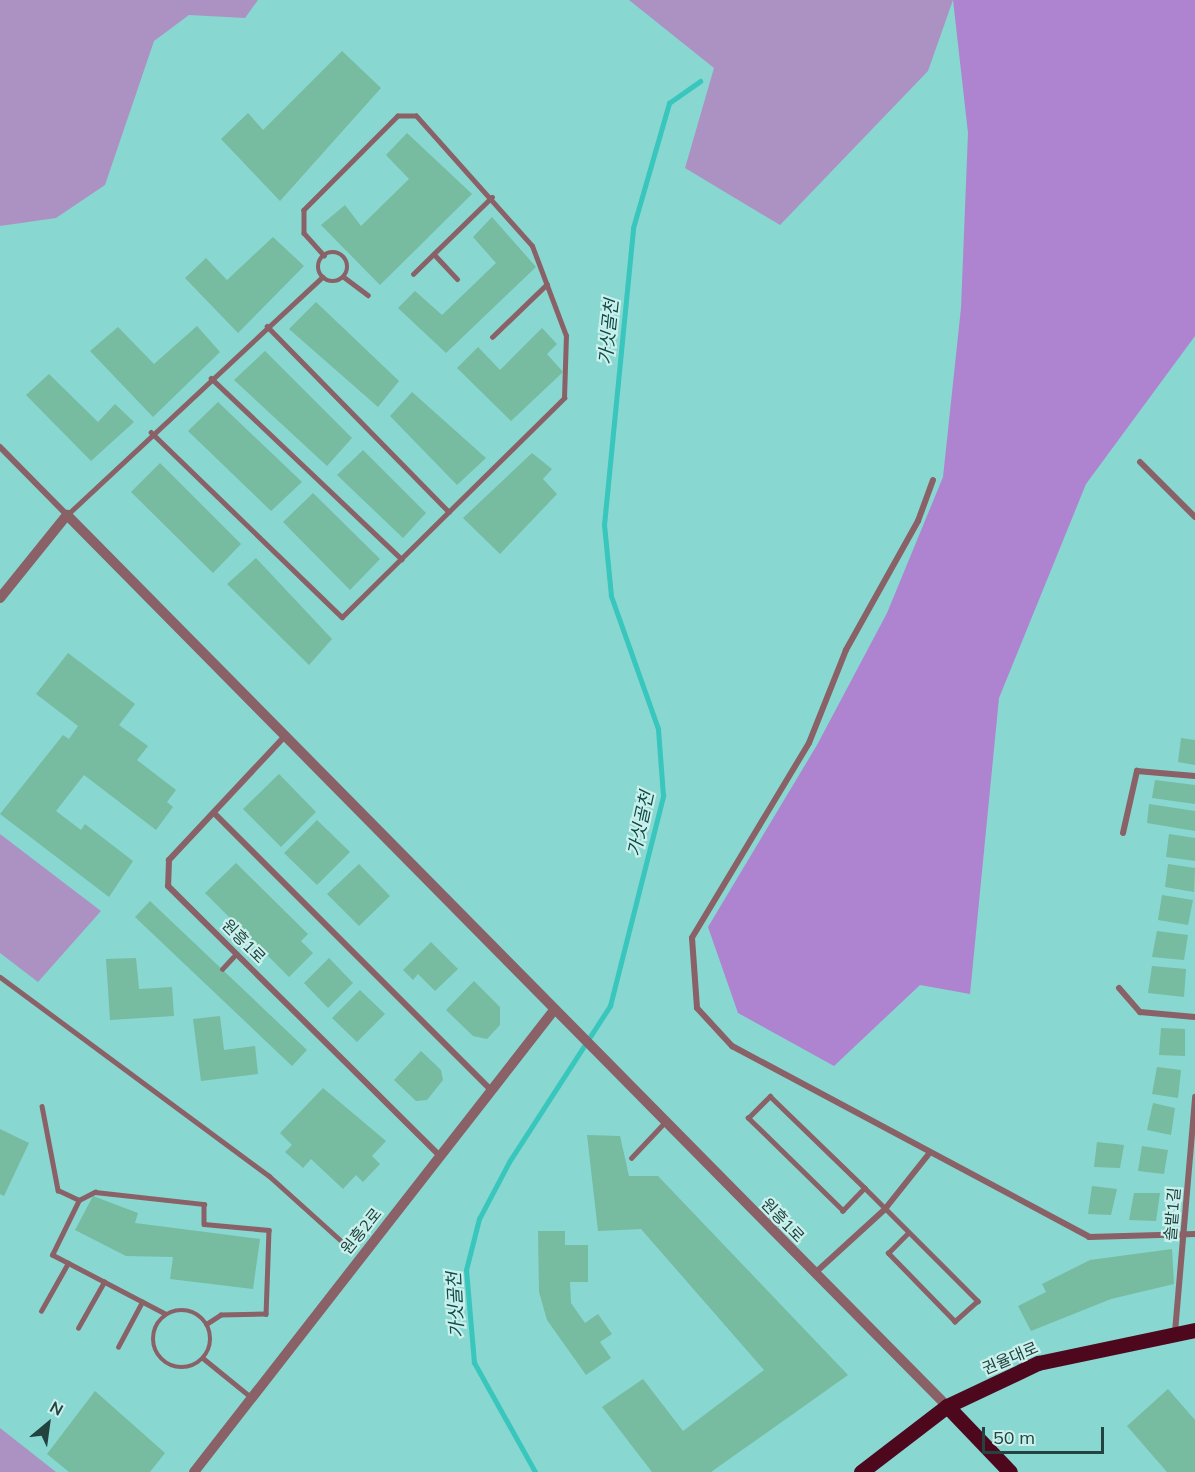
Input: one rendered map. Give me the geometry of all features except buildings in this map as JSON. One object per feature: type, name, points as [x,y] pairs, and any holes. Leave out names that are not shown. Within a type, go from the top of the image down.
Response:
[{"type":"main road","name":"권율대로","points":[[861,1472],[947,1407],[1038,1363],[1195,1330]]},
{"type":"main road","points":[[947,1407],[1010,1472]]},
{"type":"street","points":[[0,447],[554,1010]]},
{"type":"street","points":[[1140,462],[1195,517]]},
{"type":"street","points":[[933,480],[918,521],[846,650],[809,743],[692,938],[697,1008],[732,1046],[797,1077],[928,1155],[1089,1237],[1195,1234]]},
{"type":"street","points":[[0,598],[67,515]]},
{"type":"street","name":"원흥1로","points":[[285,736],[169,860],[168,886],[439,1155]]},
{"type":"street","points":[[1123,833],[1137,771],[1195,776]]},
{"type":"street","points":[[214,813],[491,1090]]},
{"type":"street","points":[[0,977],[269,1176],[340,1240]]},
{"type":"street","points":[[1119,988],[1140,1012],[1195,1017]]},
{"type":"street","name":"원흥1로","points":[[554,1010],[947,1407]]},
{"type":"street","name":"원흥2로","points":[[194,1472],[554,1010]]},
{"type":"street","name":"솔밭1길","points":[[1174,1333],[1195,1096]]},
{"type":"street","points":[[815,1274],[885,1209],[928,1155]]},
{"type":"lane","points":[[151,432],[342,617],[564,398],[566,336],[532,246],[492,197],[416,116],[398,116],[304,210],[304,233],[324,255],[342,255],[348,268],[344,277]]},
{"type":"lane","points":[[413,274],[492,197]]},
{"type":"lane","points":[[434,254],[457,279]]},
{"type":"lane","points":[[324,255],[318,263],[322,277],[330,281],[344,277]]},
{"type":"lane","points":[[67,515],[151,432],[322,277]]},
{"type":"lane","points":[[344,277],[368,295]]},
{"type":"lane","points":[[492,336],[547,284]]},
{"type":"lane","points":[[267,326],[449,512]]},
{"type":"lane","points":[[211,378],[402,559]]},
{"type":"lane","points":[[222,969],[236,954]]},
{"type":"lane","points":[[865,1188],[843,1211],[748,1118],[770,1096],[865,1188],[978,1301],[955,1322],[888,1253],[908,1233]]},
{"type":"lane","points":[[42,1106],[58,1190],[79,1200]]},
{"type":"lane","points":[[631,1158],[665,1122]]},
{"type":"lane","points":[[165,1314],[152,1340],[160,1359],[178,1368],[203,1358],[211,1342],[207,1324],[184,1310],[165,1314],[52,1255],[79,1200],[95,1191],[204,1204],[204,1224],[269,1230],[266,1314],[221,1315],[207,1324]]},
{"type":"lane","points":[[41,1311],[68,1263]]},
{"type":"lane","points":[[78,1328],[104,1282]]},
{"type":"lane","points":[[118,1347],[142,1302]]},
{"type":"lane","points":[[203,1358],[251,1397]]},
{"type":"shaded area","points":[[0,0],[258,0],[245,18],[189,15],[154,41],[105,185],[56,218],[0,226]]},
{"type":"shaded area","points":[[629,0],[953,0],[928,71],[780,225],[685,168],[714,68]]},
{"type":"shaded area","points":[[953,0],[1195,0],[1195,336],[1086,484],[999,698],[970,994],[920,985],[834,1066],[738,1013],[708,927],[817,745],[887,613],[943,477],[961,308],[968,133]]},
{"type":"shaded area","points":[[0,834],[101,911],[38,982],[0,953]]},
{"type":"shaded area","points":[[0,1428],[56,1472],[0,1472]]},
{"type":"waterway","name":"가싯골천","points":[[535,1472],[474,1363],[466,1270],[479,1219],[509,1162],[610,1006],[663,796],[658,729],[611,596],[604,525],[633,228],[669,103],[700,81]]}]
